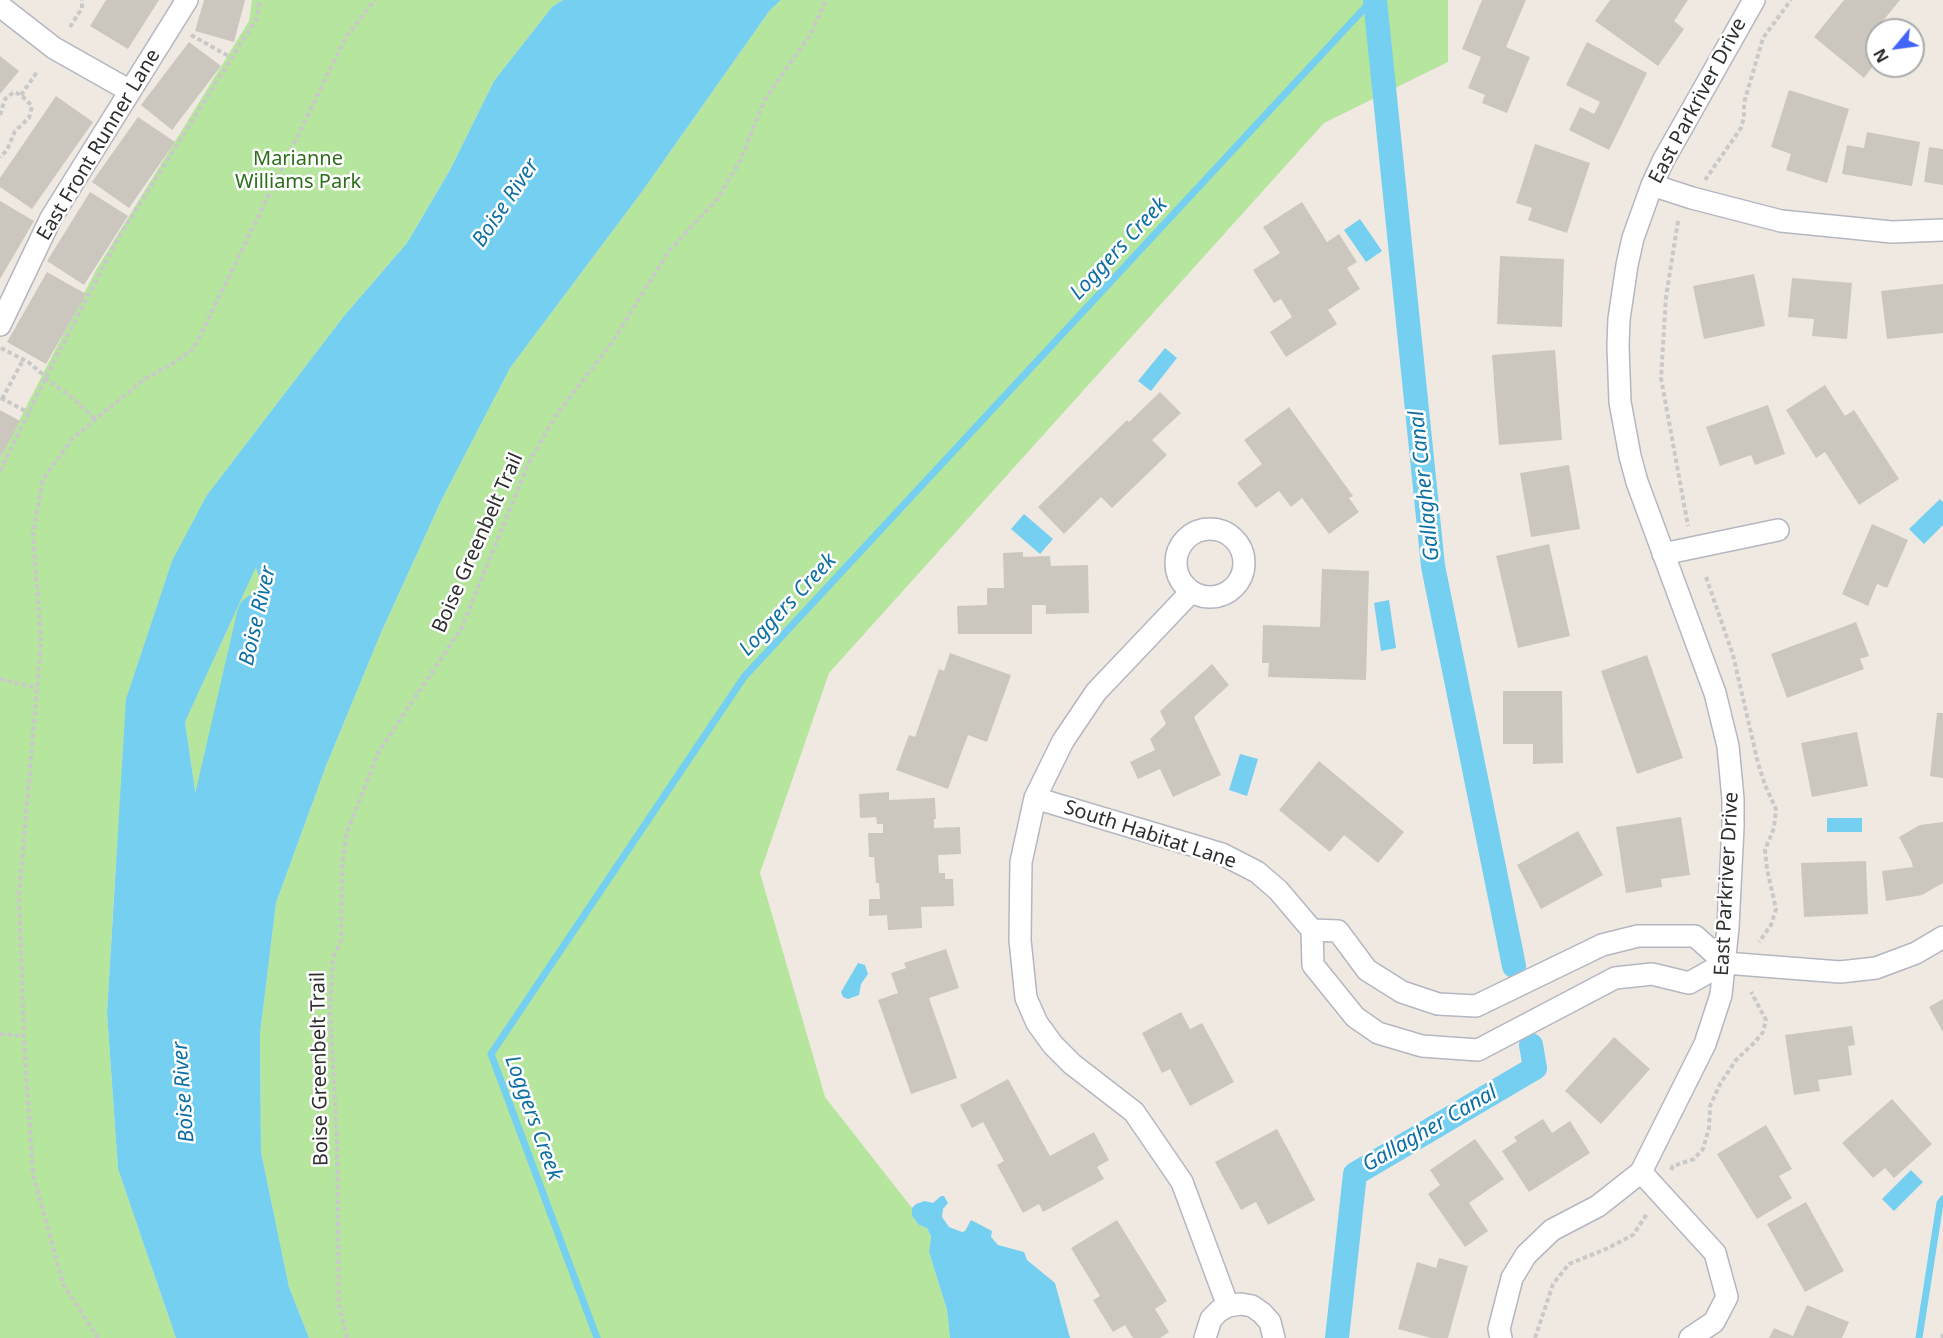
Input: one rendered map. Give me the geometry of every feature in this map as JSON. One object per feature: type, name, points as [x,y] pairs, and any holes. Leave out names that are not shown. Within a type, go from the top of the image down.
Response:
[{"type":"street","name":"East Front Runner Lane","points":[[0,325],[51,218],[187,0]]},
{"type":"street","name":"East Parkriver Drive","points":[[1501,1338],[1499,1329],[1512,1278],[1526,1255],[1552,1230],[1599,1206],[1641,1172],[1705,1044],[1721,995],[1725,963],[1733,818],[1732,773],[1728,746],[1715,693],[1637,482],[1620,402],[1618,346],[1619,319],[1627,265],[1652,185],[1663,161],[1754,0]]},
{"type":"street","points":[[0,6],[54,48],[130,91]]},
{"type":"street","points":[[1652,185],[1781,221],[1892,232],[1943,230]]},
{"type":"street","points":[[1663,554],[1778,530]]},
{"type":"street","points":[[1191,592],[1096,692],[1063,741],[1035,798],[1021,862],[1020,940],[1026,998],[1037,1023],[1053,1045],[1072,1064],[1134,1112],[1182,1182],[1228,1306]]},
{"type":"street","name":"South Habitat Lane","points":[[1035,798],[1222,854],[1257,872],[1278,890],[1312,930]]},
{"type":"street","points":[[1725,963],[1695,936],[1638,936],[1602,945],[1476,1006],[1438,1004],[1402,992],[1367,970],[1338,931],[1312,930],[1313,965],[1355,1017],[1377,1033],[1422,1047],[1478,1050],[1615,978],[1652,974],[1689,983],[1725,963],[1840,972],[1876,969],[1916,953],[1943,937]]},
{"type":"street","points":[[1641,1172],[1715,1253],[1727,1297],[1714,1322],[1690,1338]]},
{"type":"street","points":[[1205,1338],[1211,1319],[1219,1311],[1228,1306],[1240,1304],[1252,1306],[1262,1313],[1270,1322],[1274,1338]]},
{"type":"path","points":[[70,27],[82,8],[82,0]]},
{"type":"path","points":[[0,471],[45,377],[117,240],[257,18],[260,0]]},
{"type":"path","points":[[98,1338],[63,1284],[33,1174],[23,1036],[19,896],[40,642],[33,534],[44,479],[73,438],[143,380],[177,361],[194,348],[346,37],[375,0]]},
{"type":"path","name":"Boise Greenbelt Trail","points":[[347,1338],[339,1305],[337,1140],[330,1009],[333,958],[341,940],[342,865],[347,832],[379,751],[461,629],[529,462],[551,424],[611,344],[669,251],[718,198],[740,161],[765,99],[811,33],[826,0]]},
{"type":"path","points":[[1702,184],[1741,128],[1744,103],[1763,38],[1791,0]]},
{"type":"path","points":[[188,33],[232,58]]},
{"type":"path","points":[[21,95],[37,72]]},
{"type":"path","points":[[0,115],[5,99],[14,92],[21,95],[32,106],[29,118],[15,131],[8,150],[0,156]]},
{"type":"path","points":[[1678,221],[1666,297],[1661,378],[1690,532]]},
{"type":"path","points":[[1,348],[23,360],[75,399],[95,419]]},
{"type":"path","points":[[23,360],[1,399],[29,413]]},
{"type":"path","points":[[0,679],[37,688]]},
{"type":"path","points":[[1671,1170],[1673,1166],[1694,1159],[1703,1149],[1709,1128],[1710,1106],[1720,1084],[1736,1060],[1763,1032],[1766,1020],[1751,992]]},
{"type":"path","points":[[0,1034],[23,1036]]},
{"type":"path","points":[[1535,1338],[1552,1284],[1569,1264],[1633,1235],[1647,1214]]},
{"type":"green space","name":"Marianne Williams Park","points":[[252,0],[563,0],[552,7],[494,81],[450,170],[407,243],[344,316],[207,495],[116,862],[107,1013],[118,1169],[176,1338],[0,1338],[0,458],[96,270],[249,21]]},
{"type":"green space","points":[[781,0],[1448,0],[1448,62],[1324,123],[829,673],[760,873],[825,1097],[912,1208],[912,1216],[919,1225],[927,1228],[931,1238],[929,1252],[947,1310],[950,1338],[309,1338],[289,1287],[261,1152],[260,1034],[276,903],[326,766],[380,635],[441,501],[510,368],[641,193],[770,10]]},
{"type":"green space","points":[[256,566],[260,580],[247,631],[243,714],[232,795],[209,852],[199,845],[196,797],[185,722]]},
{"type":"water","points":[[563,0],[781,0],[770,10],[641,193],[510,368],[441,501],[380,635],[326,766],[276,903],[260,1034],[261,1152],[289,1287],[309,1338],[176,1338],[118,1169],[107,1013],[126,699],[172,561],[207,495],[344,316],[407,243],[450,170],[494,81],[552,7]],"holes":[[[256,567],[260,580],[247,631],[243,714],[232,795],[208,852],[199,845],[196,797],[185,722]]]},
{"type":"water","points":[[1360,219],[1382,251],[1366,262],[1344,230]]},
{"type":"water","points":[[1165,348],[1177,358],[1151,391],[1138,381]]},
{"type":"water","points":[[1940,499],[1943,502],[1943,525],[1924,544],[1909,529]]},
{"type":"water","points":[[1024,514],[1053,539],[1040,554],[1011,529]]},
{"type":"water","points":[[1389,600],[1396,648],[1381,651],[1374,603]]},
{"type":"water","points":[[1240,754],[1258,759],[1247,796],[1229,790]]},
{"type":"water","points":[[1827,818],[1862,818],[1862,832],[1827,832]]},
{"type":"water","points":[[858,963],[865,965],[868,974],[861,984],[859,995],[848,999],[843,997],[841,992]]},
{"type":"water","points":[[1911,1170],[1923,1182],[1894,1211],[1882,1199]]},
{"type":"water","points":[[944,1196],[948,1203],[943,1209],[942,1217],[949,1227],[962,1232],[971,1220],[992,1231],[991,1237],[998,1245],[1024,1252],[1027,1260],[1055,1283],[1070,1338],[950,1338],[947,1310],[929,1252],[931,1237],[927,1228],[919,1225],[912,1216],[912,1208],[916,1204],[925,1201],[933,1203]]},
{"type":"building","points":[[106,0],[159,0],[128,49],[90,26]]},
{"type":"building","points":[[204,0],[245,0],[234,42],[195,31]]},
{"type":"building","points":[[1482,0],[1526,0],[1506,47],[1530,57],[1507,113],[1482,103],[1485,95],[1468,88],[1481,57],[1462,49]]},
{"type":"building","points":[[1610,0],[1688,0],[1674,21],[1684,29],[1658,66],[1595,21]]},
{"type":"building","points":[[1844,0],[1900,0],[1885,18],[1865,18],[1864,78],[1814,37]]},
{"type":"building","points":[[189,42],[221,66],[172,130],[141,105]]},
{"type":"building","points":[[1587,42],[1647,73],[1609,150],[1569,130],[1580,107],[1594,114],[1600,102],[1566,85]]},
{"type":"building","points":[[0,56],[19,71],[0,94]]},
{"type":"building","points":[[1789,90],[1849,109],[1827,183],[1786,170],[1791,154],[1771,147]]},
{"type":"building","points":[[56,96],[93,122],[32,209],[0,187],[0,178]]},
{"type":"building","points":[[138,117],[175,142],[129,208],[92,182]]},
{"type":"building","points":[[1867,132],[1920,142],[1912,186],[1842,174],[1847,145],[1864,148]]},
{"type":"building","points":[[1535,144],[1590,163],[1567,233],[1528,220],[1532,208],[1516,203]]},
{"type":"building","points":[[1929,147],[1943,149],[1943,185],[1924,182]]},
{"type":"building","points":[[90,192],[128,216],[84,285],[47,261]]},
{"type":"building","points":[[0,201],[34,221],[0,279]]},
{"type":"building","points":[[1302,202],[1327,242],[1339,234],[1357,262],[1347,268],[1360,289],[1328,310],[1337,324],[1286,357],[1270,332],[1292,317],[1281,299],[1274,303],[1253,270],[1280,253],[1263,227]]},
{"type":"building","points":[[1500,256],[1564,259],[1562,327],[1497,324]]},
{"type":"building","points":[[47,272],[86,294],[46,364],[7,342]]},
{"type":"building","points":[[1754,274],[1765,326],[1704,339],[1693,286]]},
{"type":"building","points":[[1792,278],[1852,283],[1847,339],[1812,336],[1814,319],[1788,317]]},
{"type":"building","points":[[1943,284],[1943,333],[1887,339],[1881,291]]},
{"type":"building","points":[[1555,350],[1562,440],[1499,445],[1492,355]]},
{"type":"building","points":[[1825,385],[1845,416],[1854,410],[1899,479],[1859,505],[1825,452],[1816,458],[1786,410]]},
{"type":"building","points":[[1160,392],[1181,413],[1152,440],[1167,455],[1112,508],[1101,497],[1064,534],[1038,507],[1127,420],[1129,422]]},
{"type":"building","points":[[1768,405],[1785,454],[1755,465],[1751,455],[1720,466],[1706,427]]},
{"type":"building","points":[[1289,407],[1353,496],[1349,498],[1359,512],[1329,534],[1302,498],[1291,507],[1279,491],[1256,508],[1237,483],[1262,464],[1244,440]]},
{"type":"building","points":[[0,410],[20,421],[0,458]]},
{"type":"building","points":[[1569,465],[1580,529],[1531,537],[1520,473]]},
{"type":"building","points":[[1872,524],[1908,540],[1887,588],[1877,584],[1868,606],[1842,594]]},
{"type":"building","points":[[1549,544],[1570,636],[1518,648],[1496,556]]},
{"type":"building","points":[[1023,552],[1023,557],[1050,556],[1051,566],[1088,565],[1089,613],[1046,614],[1046,605],[1032,605],[1032,634],[958,634],[957,606],[987,605],[987,588],[1004,588],[1003,553]]},
{"type":"building","points":[[1322,569],[1369,571],[1366,680],[1268,677],[1269,663],[1262,663],[1263,625],[1320,627]]},
{"type":"building","points":[[1856,622],[1869,656],[1860,659],[1864,669],[1787,698],[1771,654]]},
{"type":"building","points":[[950,653],[1011,675],[987,742],[968,735],[948,789],[896,770],[909,735],[915,737],[939,669],[944,671]]},
{"type":"building","points":[[1647,655],[1683,758],[1637,774],[1601,671]]},
{"type":"building","points":[[1212,664],[1229,685],[1194,717],[1221,775],[1173,797],[1160,769],[1138,779],[1130,762],[1155,750],[1150,739],[1166,724],[1160,711]]},
{"type":"building","points":[[1503,691],[1562,691],[1563,763],[1533,764],[1533,744],[1503,744]]},
{"type":"building","points":[[1937,713],[1943,713],[1943,778],[1930,776]]},
{"type":"building","points":[[1857,732],[1868,786],[1812,797],[1801,743]]},
{"type":"building","points":[[1319,761],[1404,832],[1378,863],[1344,835],[1330,852],[1279,810]]},
{"type":"building","points":[[889,792],[889,800],[935,798],[934,828],[960,827],[961,854],[938,855],[939,873],[945,873],[945,879],[953,879],[954,906],[921,907],[922,928],[888,930],[887,915],[869,916],[869,899],[880,899],[874,857],[869,857],[868,833],[883,833],[883,824],[877,824],[876,817],[860,818],[859,794]]},
{"type":"building","points":[[1681,817],[1690,875],[1661,879],[1662,887],[1626,893],[1616,827]]},
{"type":"building","points":[[1943,822],[1943,883],[1922,895],[1886,901],[1882,871],[1913,867],[1899,837],[1920,825]]},
{"type":"building","points":[[1578,831],[1603,875],[1541,909],[1517,865]]},
{"type":"building","points":[[1866,861],[1868,914],[1804,917],[1801,863]]},
{"type":"building","points":[[946,949],[959,988],[929,998],[957,1078],[911,1094],[878,1000],[898,993],[891,973],[906,968],[904,963]]},
{"type":"building","points":[[1943,999],[1943,1032],[1929,1007]]},
{"type":"building","points":[[1181,1012],[1190,1029],[1202,1023],[1234,1082],[1190,1106],[1170,1069],[1162,1073],[1142,1033]]},
{"type":"building","points":[[1852,1026],[1855,1045],[1848,1046],[1852,1075],[1818,1080],[1820,1091],[1794,1095],[1785,1035]]},
{"type":"building","points":[[1614,1037],[1650,1069],[1601,1124],[1565,1091]]},
{"type":"building","points":[[1008,1079],[1050,1156],[1094,1132],[1109,1160],[1097,1167],[1104,1179],[1043,1212],[1039,1204],[1023,1213],[997,1165],[1004,1161],[983,1122],[972,1128],[960,1105]]},
{"type":"building","points":[[1892,1099],[1932,1144],[1894,1178],[1885,1168],[1873,1178],[1842,1143]]},
{"type":"building","points":[[1543,1119],[1552,1133],[1570,1121],[1590,1153],[1529,1192],[1502,1151],[1517,1141],[1514,1137]]},
{"type":"building","points":[[1766,1125],[1792,1169],[1779,1176],[1792,1198],[1757,1219],[1717,1154]]},
{"type":"building","points":[[1277,1129],[1315,1200],[1268,1225],[1256,1202],[1241,1210],[1215,1162]]},
{"type":"building","points":[[1475,1139],[1504,1179],[1469,1203],[1488,1231],[1465,1247],[1428,1194],[1440,1185],[1430,1170]]},
{"type":"building","points":[[1806,1202],[1844,1271],[1805,1292],[1767,1224]]},
{"type":"building","points":[[1117,1220],[1167,1301],[1155,1309],[1169,1332],[1160,1338],[1133,1338],[1125,1325],[1113,1332],[1093,1300],[1100,1296],[1071,1248]]},
{"type":"building","points":[[1439,1258],[1468,1266],[1448,1338],[1431,1338],[1398,1329],[1417,1262],[1436,1268]]},
{"type":"building","points":[[1807,1305],[1849,1322],[1842,1338],[1769,1338],[1774,1328],[1793,1336]]},
{"type":"waterway","name":"Loggers Creek","points":[[597,1338],[491,1054],[744,677],[1372,0]]},
{"type":"waterway","name":"Gallagher Canal","points":[[1375,0],[1433,566],[1514,966]]},
{"type":"waterway","name":"Boise River","points":[[191,905],[258,615]]},
{"type":"waterway","name":"Gallagher Canal","points":[[1337,1338],[1355,1174],[1535,1068],[1531,1045]]},
{"type":"waterway","points":[[1919,1338],[1940,1203],[1943,1199]]}]
